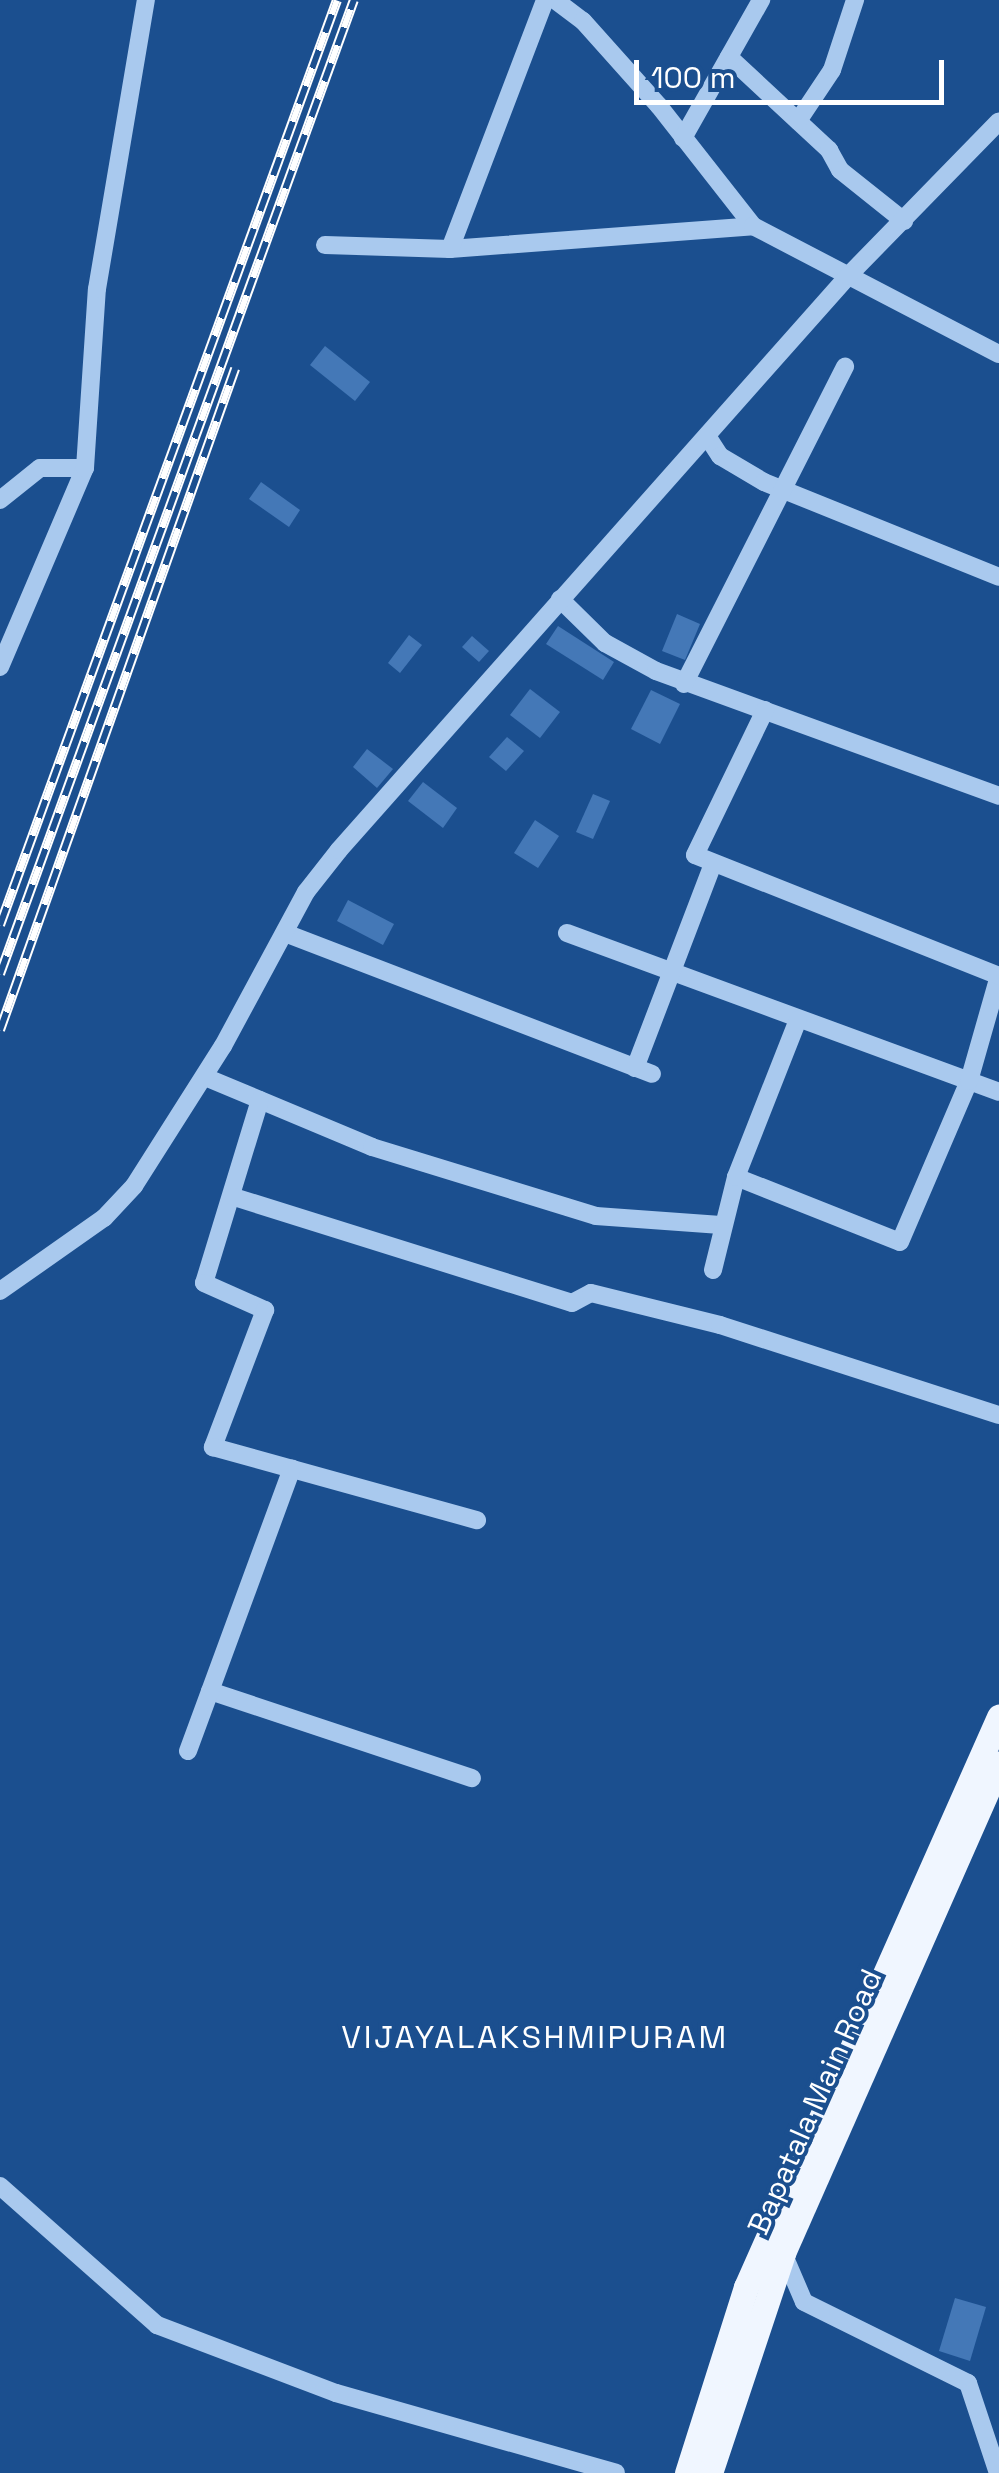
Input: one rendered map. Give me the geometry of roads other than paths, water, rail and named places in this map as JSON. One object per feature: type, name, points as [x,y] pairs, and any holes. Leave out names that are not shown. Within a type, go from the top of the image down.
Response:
[{"type":"main road","name":"Bapatala Main Road","points":[[710,2473],[783,2253],[992,1754],[999,1717]]},
{"type":"main road","points":[[687,2473],[746,2287],[992,1754]]},
{"type":"street","points":[[0,667],[85,468],[96,288],[146,0]]},
{"type":"street","points":[[450,249],[545,0]]},
{"type":"street","points":[[555,0],[583,20],[753,226],[999,354]]},
{"type":"street","points":[[683,138],[761,0]]},
{"type":"street","points":[[798,121],[832,70],[854,0]]},
{"type":"street","points":[[729,57],[798,121],[840,170],[904,220]]},
{"type":"street","points":[[0,1291],[114,1208],[168,1138],[285,932],[338,850],[848,276],[999,121]]},
{"type":"street","points":[[324,245],[450,249],[753,226]]},
{"type":"street","points":[[684,684],[846,366]]},
{"type":"street","points":[[707,436],[720,456],[782,489],[999,577]]},
{"type":"street","points":[[0,500],[40,468],[85,468]]},
{"type":"street","points":[[560,599],[605,643],[684,684],[999,796]]},
{"type":"street","points":[[736,1177],[900,1242],[969,1081],[999,976],[695,855],[765,710]]},
{"type":"street","points":[[285,932],[643,1071],[672,970],[713,864]]},
{"type":"street","points":[[567,933],[999,1092]]},
{"type":"street","points":[[713,1270],[721,1225],[736,1177],[798,1020]]},
{"type":"street","points":[[205,1077],[372,1147],[596,1216],[721,1225]]},
{"type":"street","points":[[260,1100],[234,1197],[204,1282],[265,1310],[214,1447],[477,1520]]},
{"type":"street","points":[[234,1197],[572,1303],[591,1294],[720,1325],[999,1415]]},
{"type":"street","points":[[188,1751],[292,1469]]},
{"type":"street","points":[[210,1691],[472,1778]]},
{"type":"street","points":[[0,2186],[157,2325],[336,2393],[616,2473]]},
{"type":"street","points":[[783,2253],[804,2302],[968,2383],[998,2473]]},
{"type":"railway","points":[[0,925],[337,0]]},
{"type":"railway","points":[[0,974],[354,0]]},
{"type":"railway","points":[[0,1030],[235,369]]},
{"type":"district","name":"VIJAYALAKSHMIPURAM","points":[[535,2037]]}]
